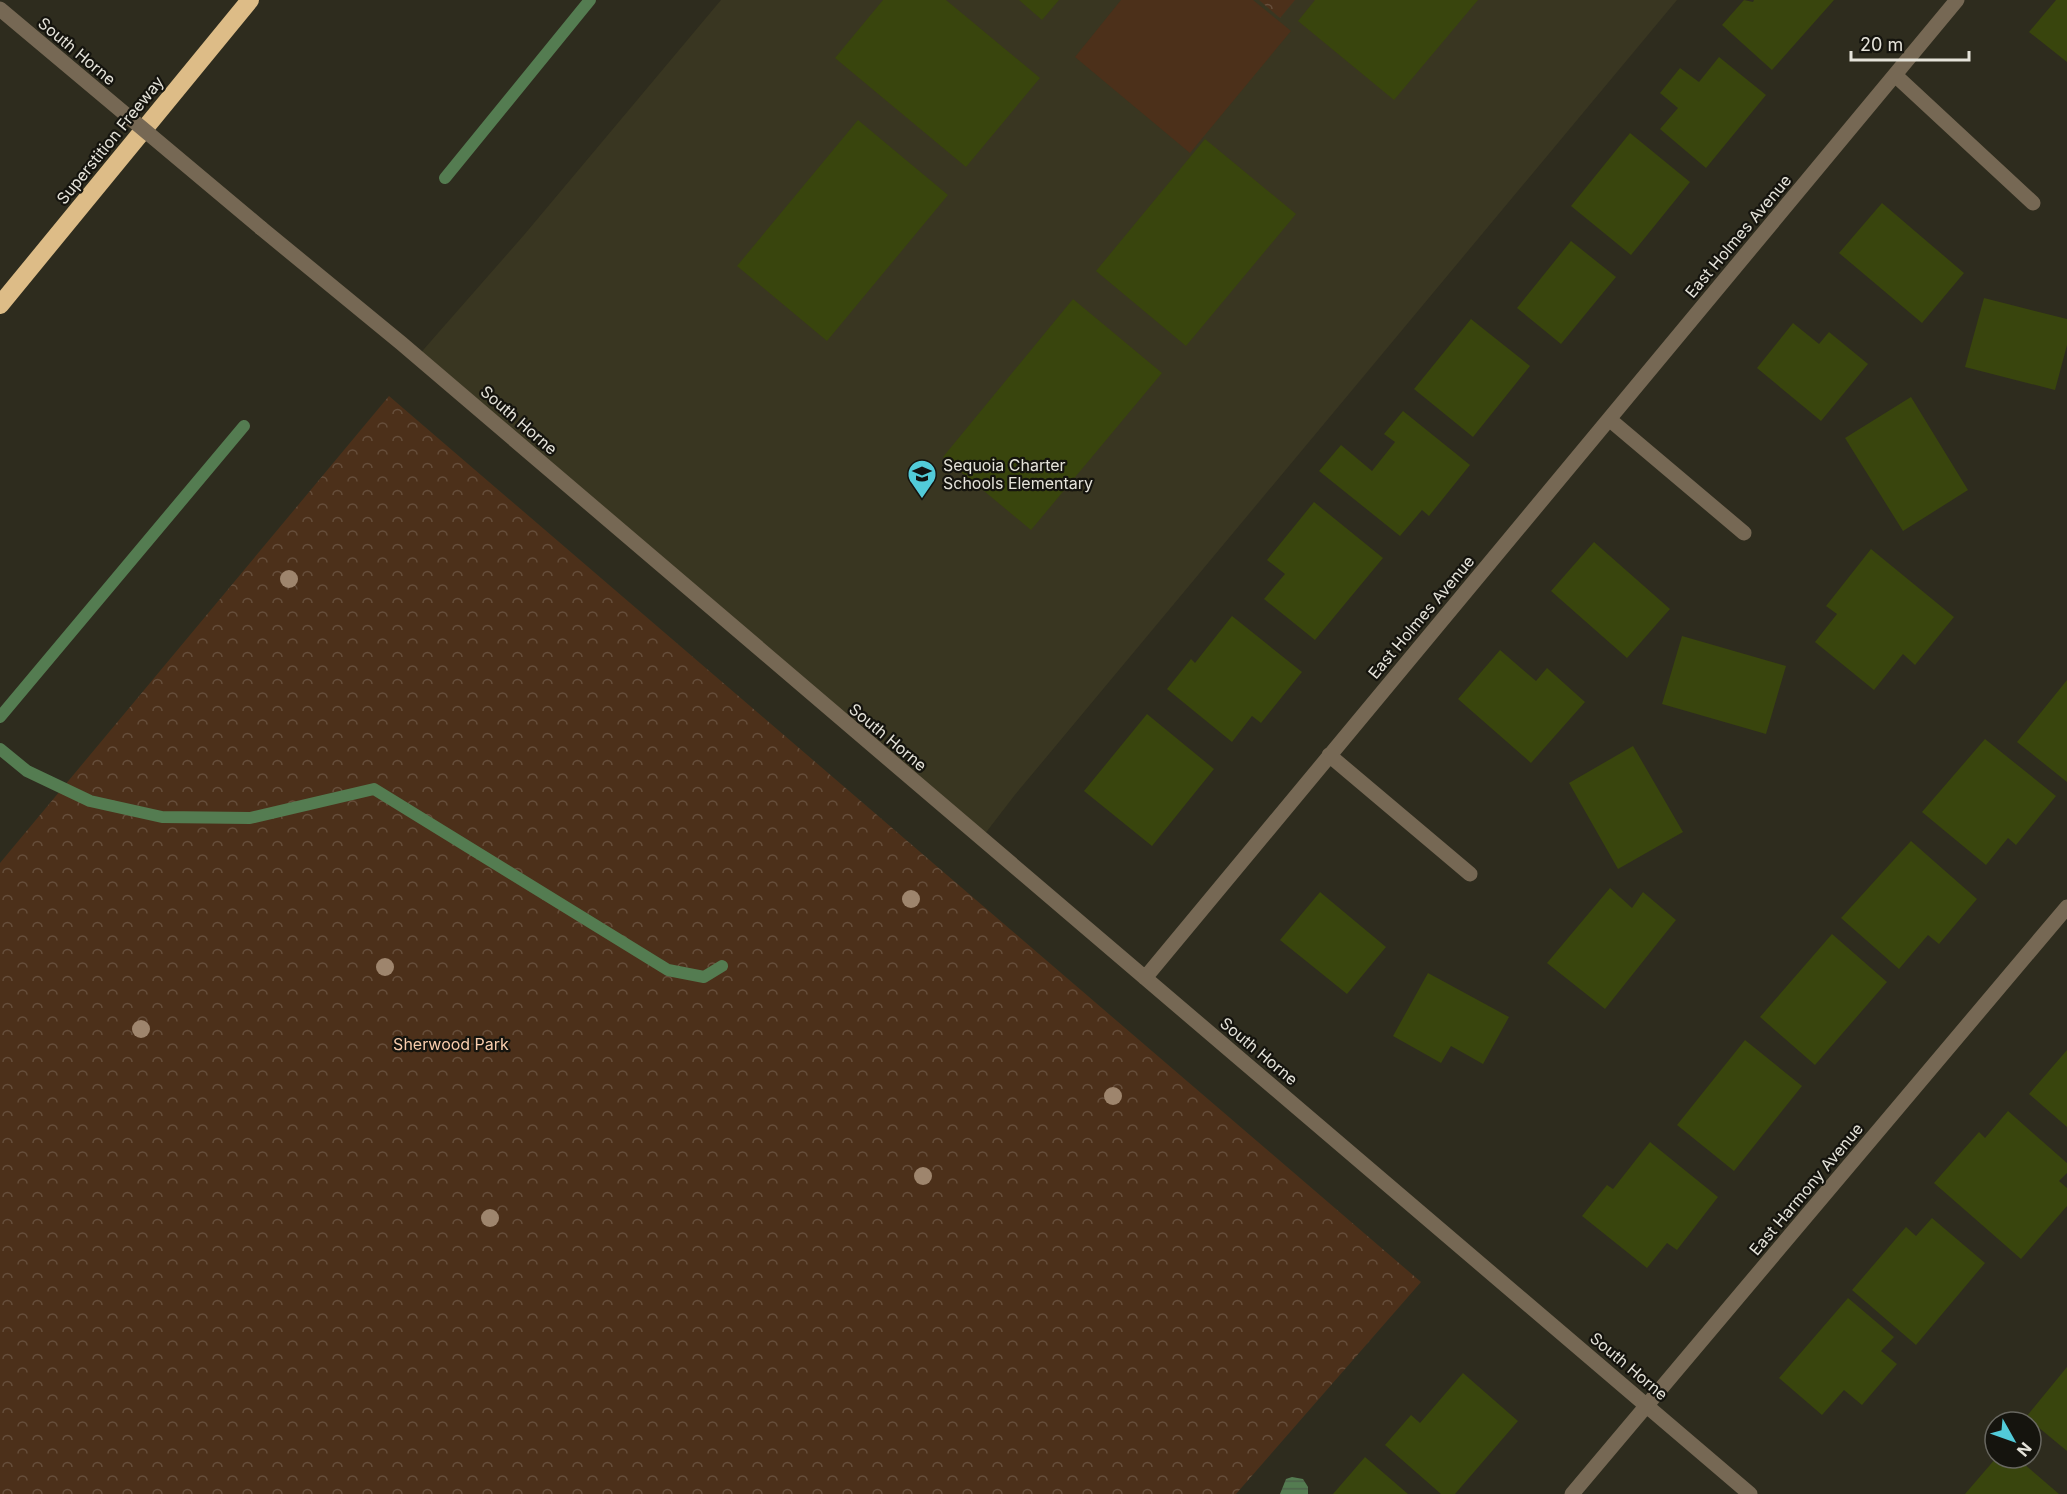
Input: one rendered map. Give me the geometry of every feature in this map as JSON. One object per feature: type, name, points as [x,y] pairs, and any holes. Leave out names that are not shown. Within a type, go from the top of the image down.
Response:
[{"type":"highway","name":"Superstition Freeway","points":[[0,305],[250,0]]},
{"type":"street","name":"East Holmes Avenue","points":[[1144,978],[1958,0]]},
{"type":"street","name":"South Horne","points":[[0,9],[401,343],[1750,1494]]},
{"type":"street","points":[[1895,75],[2033,203]]},
{"type":"street","points":[[1609,419],[1744,532]]},
{"type":"street","points":[[1329,755],[1470,874]]},
{"type":"street","name":"East Harmony Avenue","points":[[1572,1494],[2067,907]]},
{"type":"shaded area","name":"Sequoia Charter Schools Elementary","points":[[721,0],[1677,0],[1014,796],[981,839],[417,357],[524,235]]},
{"type":"shaded area","points":[[1292,1477],[1303,1479],[1308,1487],[1308,1494],[1280,1494],[1286,1479]]},
{"type":"green space","points":[[1121,0],[1253,0],[1291,31],[1190,153],[1075,57]]},
{"type":"green space","points":[[1259,0],[1295,0],[1280,18]]},
{"type":"green space","name":"Sherwood Park","points":[[389,396],[1421,1282],[1236,1494],[0,1494],[0,863]]},
{"type":"building","points":[[883,0],[946,0],[1040,78],[966,167],[835,58]]},
{"type":"building","points":[[1019,0],[1059,0],[1042,20]]},
{"type":"building","points":[[1315,0],[1478,0],[1394,100],[1298,21]]},
{"type":"building","points":[[1744,0],[1753,2],[1754,0],[1834,0],[1772,70],[1722,25]]},
{"type":"building","points":[[2056,0],[2067,0],[2067,62],[2029,32]]},
{"type":"building","points":[[1719,57],[1766,95],[1706,168],[1660,129],[1678,108],[1660,93],[1680,68],[1699,82]]},
{"type":"building","points":[[858,120],[948,195],[827,341],[737,266]]},
{"type":"building","points":[[1630,133],[1690,182],[1631,255],[1571,206]]},
{"type":"building","points":[[1205,139],[1296,214],[1186,346],[1096,271]]},
{"type":"building","points":[[1882,203],[1964,273],[1922,323],[1839,253]]},
{"type":"building","points":[[1571,241],[1616,277],[1561,344],[1517,308]]},
{"type":"building","points":[[1984,298],[2067,319],[2067,345],[2055,390],[1965,367]]},
{"type":"building","points":[[1073,299],[1162,373],[1031,530],[943,457]]},
{"type":"building","points":[[1471,319],[1530,366],[1473,437],[1414,389]]},
{"type":"building","points":[[1793,323],[1819,344],[1829,332],[1868,364],[1821,421],[1757,368]]},
{"type":"building","points":[[1911,397],[1968,490],[1903,531],[1845,438]]},
{"type":"building","points":[[1403,411],[1470,465],[1429,516],[1422,510],[1400,536],[1319,471],[1341,445],[1372,471],[1395,442],[1384,434]]},
{"type":"building","points":[[1314,502],[1383,558],[1315,640],[1264,599],[1285,574],[1267,560]]},
{"type":"building","points":[[1594,542],[1670,609],[1627,658],[1551,591]]},
{"type":"building","points":[[1871,549],[1954,617],[1915,665],[1903,654],[1874,690],[1815,642],[1837,614],[1826,606]]},
{"type":"building","points":[[1232,616],[1302,672],[1261,723],[1252,716],[1232,742],[1167,689],[1191,659],[1195,663]]},
{"type":"building","points":[[1682,636],[1786,666],[1766,734],[1662,704]]},
{"type":"building","points":[[1500,650],[1536,681],[1547,668],[1585,702],[1531,763],[1458,699]]},
{"type":"building","points":[[2067,680],[2067,782],[2017,742]]},
{"type":"building","points":[[1147,714],[1214,769],[1152,846],[1084,791]]},
{"type":"building","points":[[1985,739],[2056,796],[2016,845],[2008,838],[1986,865],[1922,812]]},
{"type":"building","points":[[1633,746],[1683,832],[1618,869],[1569,783]]},
{"type":"building","points":[[1911,841],[1977,899],[1939,944],[1928,935],[1899,969],[1841,918]]},
{"type":"building","points":[[1610,888],[1632,908],[1643,892],[1676,920],[1605,1009],[1547,963]]},
{"type":"building","points":[[1320,892],[1386,947],[1347,994],[1280,940]]},
{"type":"building","points":[[1832,934],[1887,982],[1815,1065],[1760,1017]]},
{"type":"building","points":[[1428,973],[1509,1017],[1483,1064],[1451,1046],[1441,1063],[1393,1036]]},
{"type":"building","points":[[1745,1040],[1802,1086],[1734,1171],[1677,1125]]},
{"type":"building","points":[[2067,1050],[2067,1127],[2029,1094]]},
{"type":"building","points":[[2008,1111],[2067,1163],[2067,1173],[2059,1181],[2067,1188],[2067,1206],[2021,1259],[1934,1183],[1979,1132],[1985,1138]]},
{"type":"building","points":[[1650,1142],[1718,1197],[1677,1250],[1667,1243],[1647,1268],[1582,1216],[1607,1185],[1613,1189]]},
{"type":"building","points":[[1932,1218],[1985,1263],[1916,1345],[1852,1290],[1906,1227],[1916,1236]]},
{"type":"building","points":[[1848,1298],[1894,1337],[1881,1351],[1897,1364],[1862,1405],[1844,1390],[1822,1415],[1779,1378]]},
{"type":"building","points":[[2067,1367],[2067,1451],[2043,1431],[2043,1410],[2032,1410]]},
{"type":"building","points":[[1463,1373],[1518,1421],[1455,1494],[1441,1494],[1385,1445],[1411,1415],[1420,1423]]},
{"type":"building","points":[[1365,1457],[1408,1494],[1333,1494]]},
{"type":"building","points":[[1986,1470],[2031,1470],[2059,1494],[1965,1494]]},
{"type":"waterway","points":[[445,178],[590,0]]},
{"type":"waterway","points":[[0,717],[244,426]]},
{"type":"waterway","points":[[0,749],[27,771],[90,801],[162,817],[250,818],[374,789],[668,970],[704,977],[722,966]]},
{"type":"place","name":"Sequoia Charter Schools Elementary","points":[[922,500]]}]
